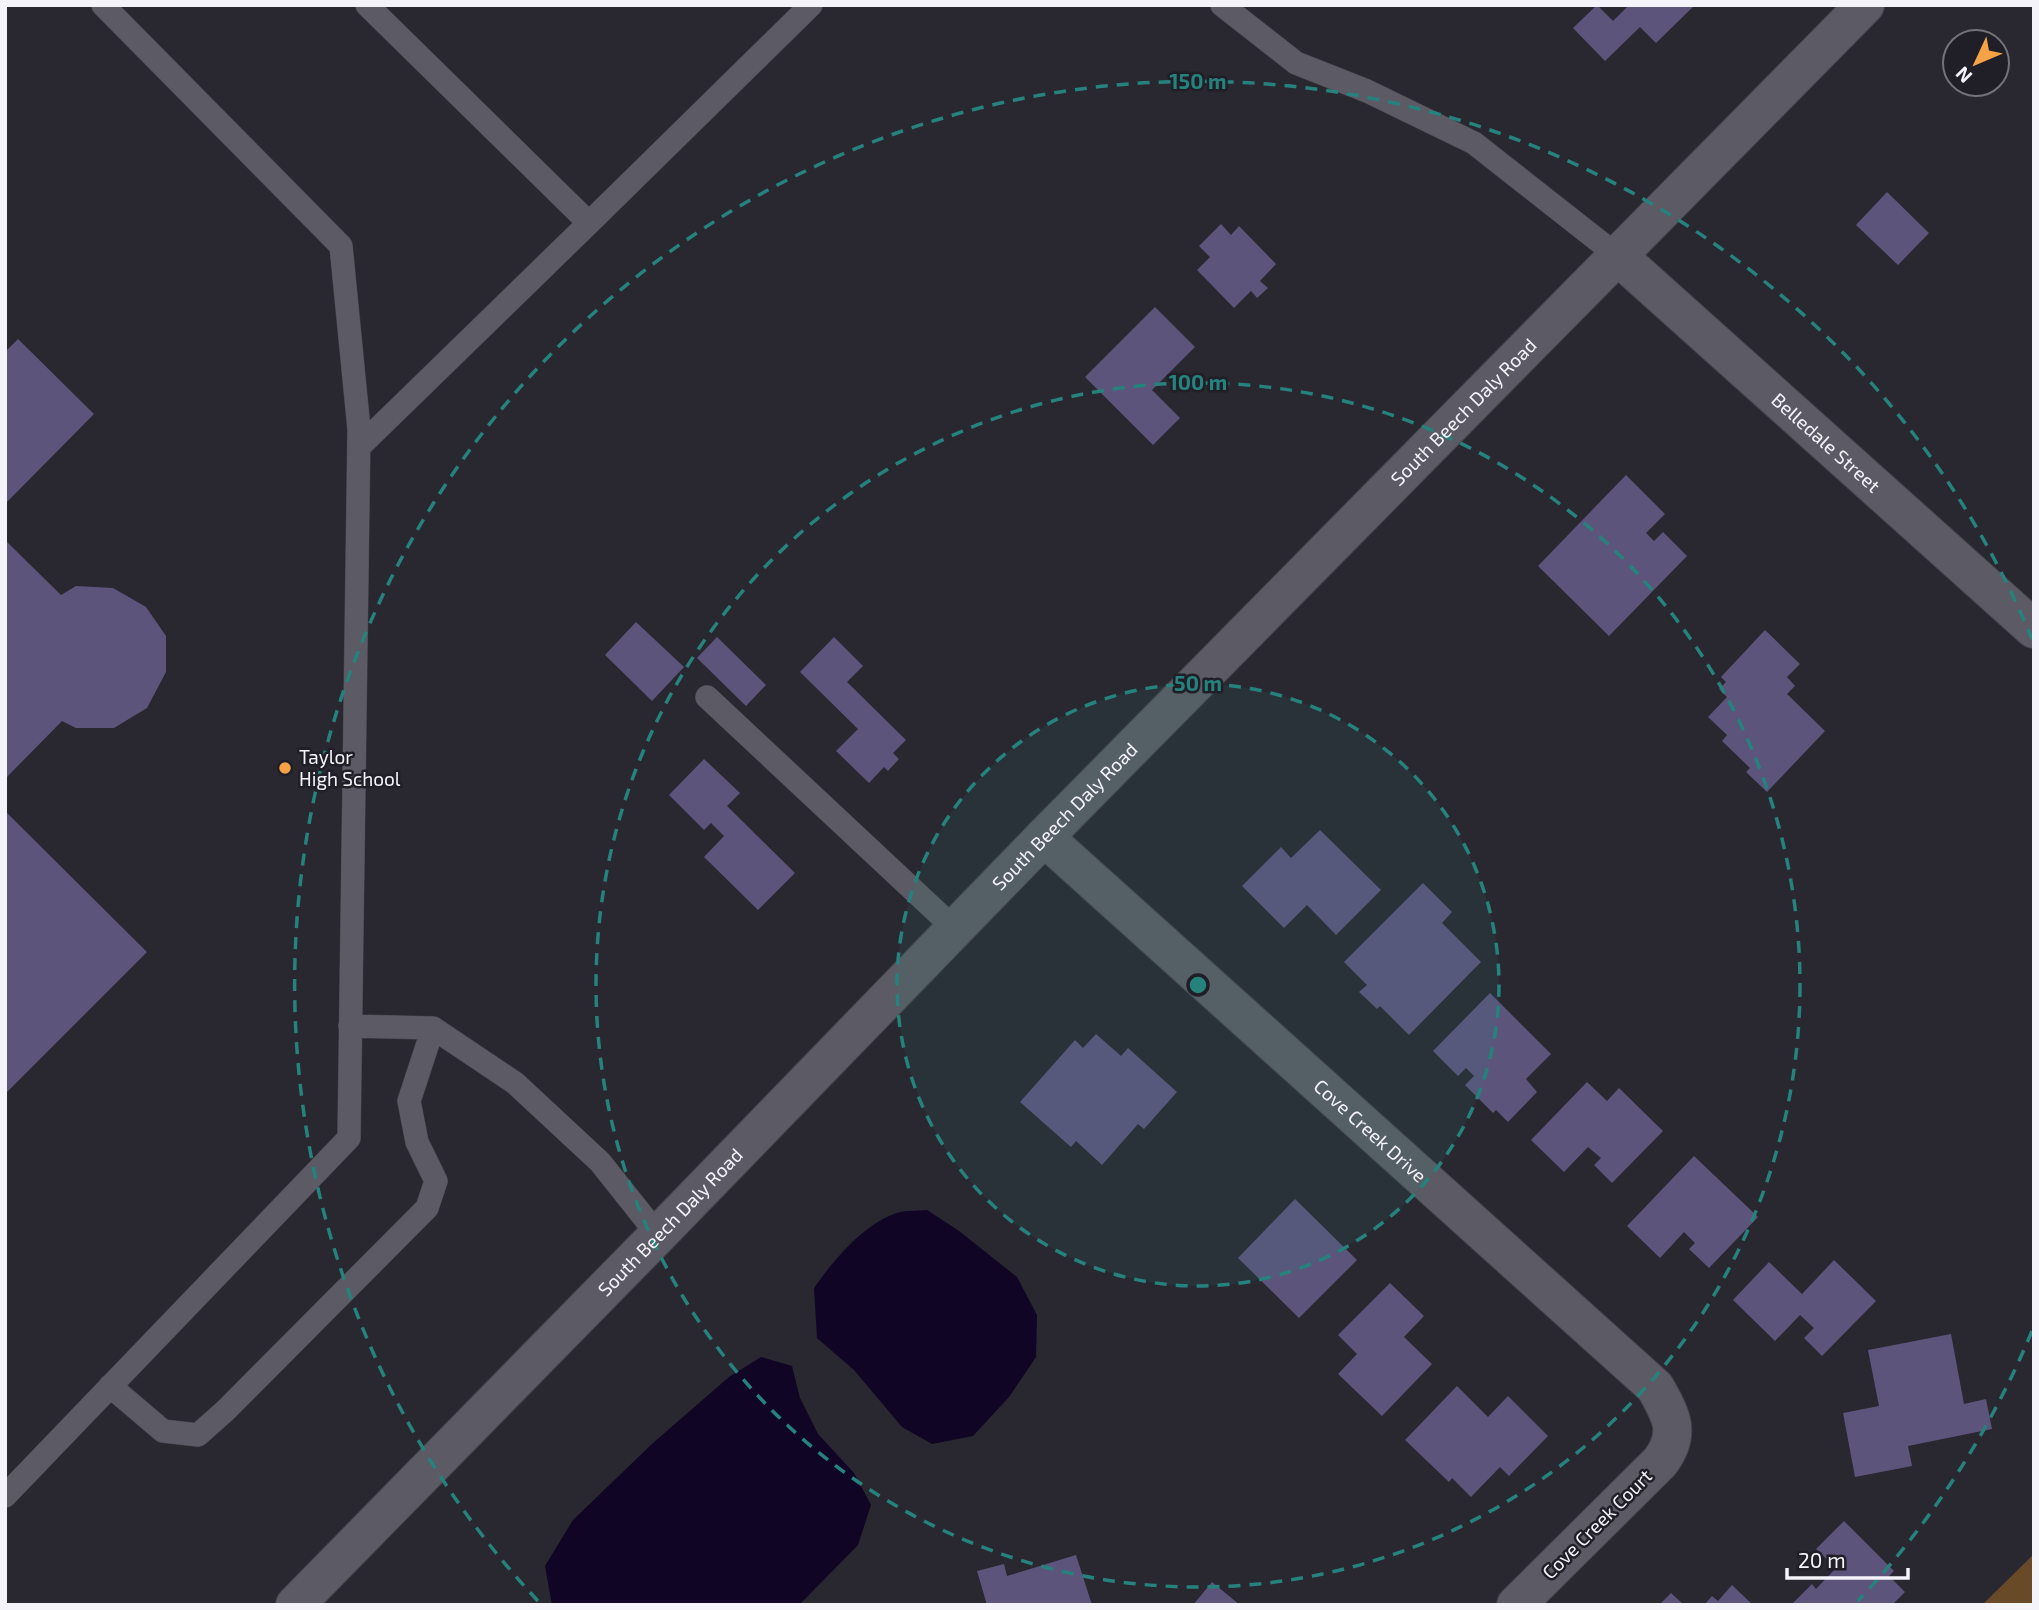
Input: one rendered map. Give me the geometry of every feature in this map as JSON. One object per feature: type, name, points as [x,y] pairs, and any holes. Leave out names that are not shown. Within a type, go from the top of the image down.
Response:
[{"type":"street","name":"South Beech Daly Road","points":[[295,1605],[1044,837],[1853,18]]},
{"type":"street","name":"Belledale Street","points":[[1619,257],[2034,629]]},
{"type":"street","name":"Cove Creek Drive","points":[[1044,837],[1655,1387],[1671,1415],[1671,1440]]},
{"type":"street","name":"Cove Creek Court","points":[[1516,1605],[1660,1462],[1668,1451],[1671,1440]]},
{"type":"lane","points":[[5,1496],[349,1138],[359,429],[341,246],[103,5]]},
{"type":"lane","points":[[367,5],[589,223]]},
{"type":"lane","points":[[359,447],[811,5]]},
{"type":"lane","points":[[1222,5],[1296,63],[1367,91],[1474,143],[1619,257]]},
{"type":"lane","points":[[706,697],[955,929]]},
{"type":"lane","points":[[350,1027],[433,1028],[515,1083],[600,1162],[658,1235]]},
{"type":"lane","points":[[110,1386],[163,1431],[198,1435],[427,1208],[436,1181],[417,1142],[409,1101],[433,1028]]},
{"type":"shaded area","points":[[927,1210],[959,1231],[1017,1277],[1037,1315],[1036,1357],[1009,1397],[973,1436],[932,1444],[902,1427],[854,1370],[817,1338],[814,1288],[839,1256],[871,1227],[898,1213]]},
{"type":"shaded area","points":[[761,1357],[792,1366],[800,1398],[818,1434],[854,1473],[871,1505],[858,1545],[799,1605],[552,1605],[545,1566],[573,1520],[653,1443],[729,1377]]},
{"type":"shaded area","points":[[2034,1554],[2034,1605],[1982,1605]]},
{"type":"building","points":[[1597,5],[1613,21],[1629,5],[1695,5],[1656,43],[1640,27],[1605,61],[1573,28]]},
{"type":"building","points":[[1887,192],[1929,233],[1898,265],[1856,225]]},
{"type":"building","points":[[1221,224],[1231,235],[1239,226],[1276,264],[1260,281],[1268,288],[1257,298],[1251,291],[1234,308],[1197,270],[1210,257],[1199,246]]},
{"type":"building","points":[[1155,307],[1195,347],[1152,390],[1180,418],[1153,445],[1085,377]]},
{"type":"building","points":[[18,339],[94,414],[5,504],[5,352]]},
{"type":"building","points":[[1626,475],[1665,514],[1646,533],[1654,541],[1663,532],[1687,556],[1609,636],[1538,566]]},
{"type":"building","points":[[5,540],[61,595],[76,586],[113,588],[146,607],[166,636],[166,672],[147,708],[114,728],[76,728],[62,721],[5,779]]},
{"type":"building","points":[[636,622],[684,667],[652,701],[605,655]]},
{"type":"building","points":[[1765,630],[1800,664],[1787,677],[1795,686],[1787,694],[1825,731],[1767,792],[1746,772],[1750,768],[1722,741],[1727,735],[1708,717],[1727,697],[1719,689],[1726,682],[1721,677]]},
{"type":"building","points":[[717,637],[766,685],[746,706],[697,658]]},
{"type":"building","points":[[834,637],[863,666],[847,682],[906,740],[893,753],[899,759],[888,771],[884,767],[869,783],[836,751],[858,729],[800,672]]},
{"type":"building","points":[[704,759],[740,793],[727,806],[795,873],[758,910],[704,857],[724,836],[711,823],[704,830],[669,795]]},
{"type":"building","points":[[5,811],[147,952],[5,1094]]},
{"type":"building","points":[[1320,830],[1381,890],[1336,935],[1307,905],[1284,928],[1242,886],[1281,847],[1291,858]]},
{"type":"building","points":[[1423,883],[1452,912],[1442,923],[1481,962],[1409,1035],[1380,1006],[1377,1009],[1359,992],[1367,985],[1344,962]]},
{"type":"building","points":[[1490,993],[1551,1054],[1526,1079],[1537,1092],[1508,1122],[1496,1110],[1493,1113],[1465,1085],[1474,1076],[1466,1068],[1458,1076],[1433,1051]]},
{"type":"building","points":[[1096,1034],[1121,1056],[1128,1048],[1177,1092],[1144,1129],[1138,1124],[1102,1165],[1076,1141],[1071,1147],[1020,1102],[1075,1040],[1083,1048]]},
{"type":"building","points":[[1587,1082],[1607,1101],[1619,1088],[1663,1131],[1612,1183],[1594,1165],[1601,1158],[1588,1147],[1564,1172],[1531,1140]]},
{"type":"building","points":[[1694,1156],[1758,1217],[1709,1268],[1689,1249],[1695,1243],[1684,1232],[1660,1258],[1627,1226]]},
{"type":"building","points":[[1295,1199],[1357,1260],[1299,1318],[1238,1258]]},
{"type":"building","points":[[1834,1260],[1876,1301],[1822,1356],[1804,1338],[1814,1328],[1800,1315],[1775,1341],[1733,1300],[1769,1262],[1802,1294]]},
{"type":"building","points":[[1390,1283],[1424,1316],[1404,1337],[1432,1364],[1382,1416],[1338,1374],[1357,1354],[1338,1335]]},
{"type":"building","points":[[1951,1334],[1964,1404],[1986,1399],[1992,1429],[1908,1446],[1912,1466],[1855,1477],[1843,1413],[1879,1406],[1868,1350]]},
{"type":"building","points":[[1457,1386],[1488,1417],[1508,1396],[1548,1436],[1509,1476],[1500,1467],[1471,1497],[1452,1478],[1449,1482],[1405,1440]]},
{"type":"building","points":[[1844,1521],[1894,1571],[1889,1576],[1905,1592],[1892,1605],[1791,1605],[1812,1584],[1816,1589],[1836,1568],[1816,1549]]},
{"type":"building","points":[[1076,1555],[1092,1605],[987,1605],[977,1571],[1004,1564],[1007,1576]]},
{"type":"building","points":[[1212,1582],[1240,1605],[1193,1605]]},
{"type":"building","points":[[1732,1585],[1753,1605],[1704,1605],[1712,1596],[1718,1601]]},
{"type":"building","points":[[1671,1593],[1684,1605],[1659,1605]]},
{"type":"place","name":"Taylor High School","points":[[285,768]]}]
